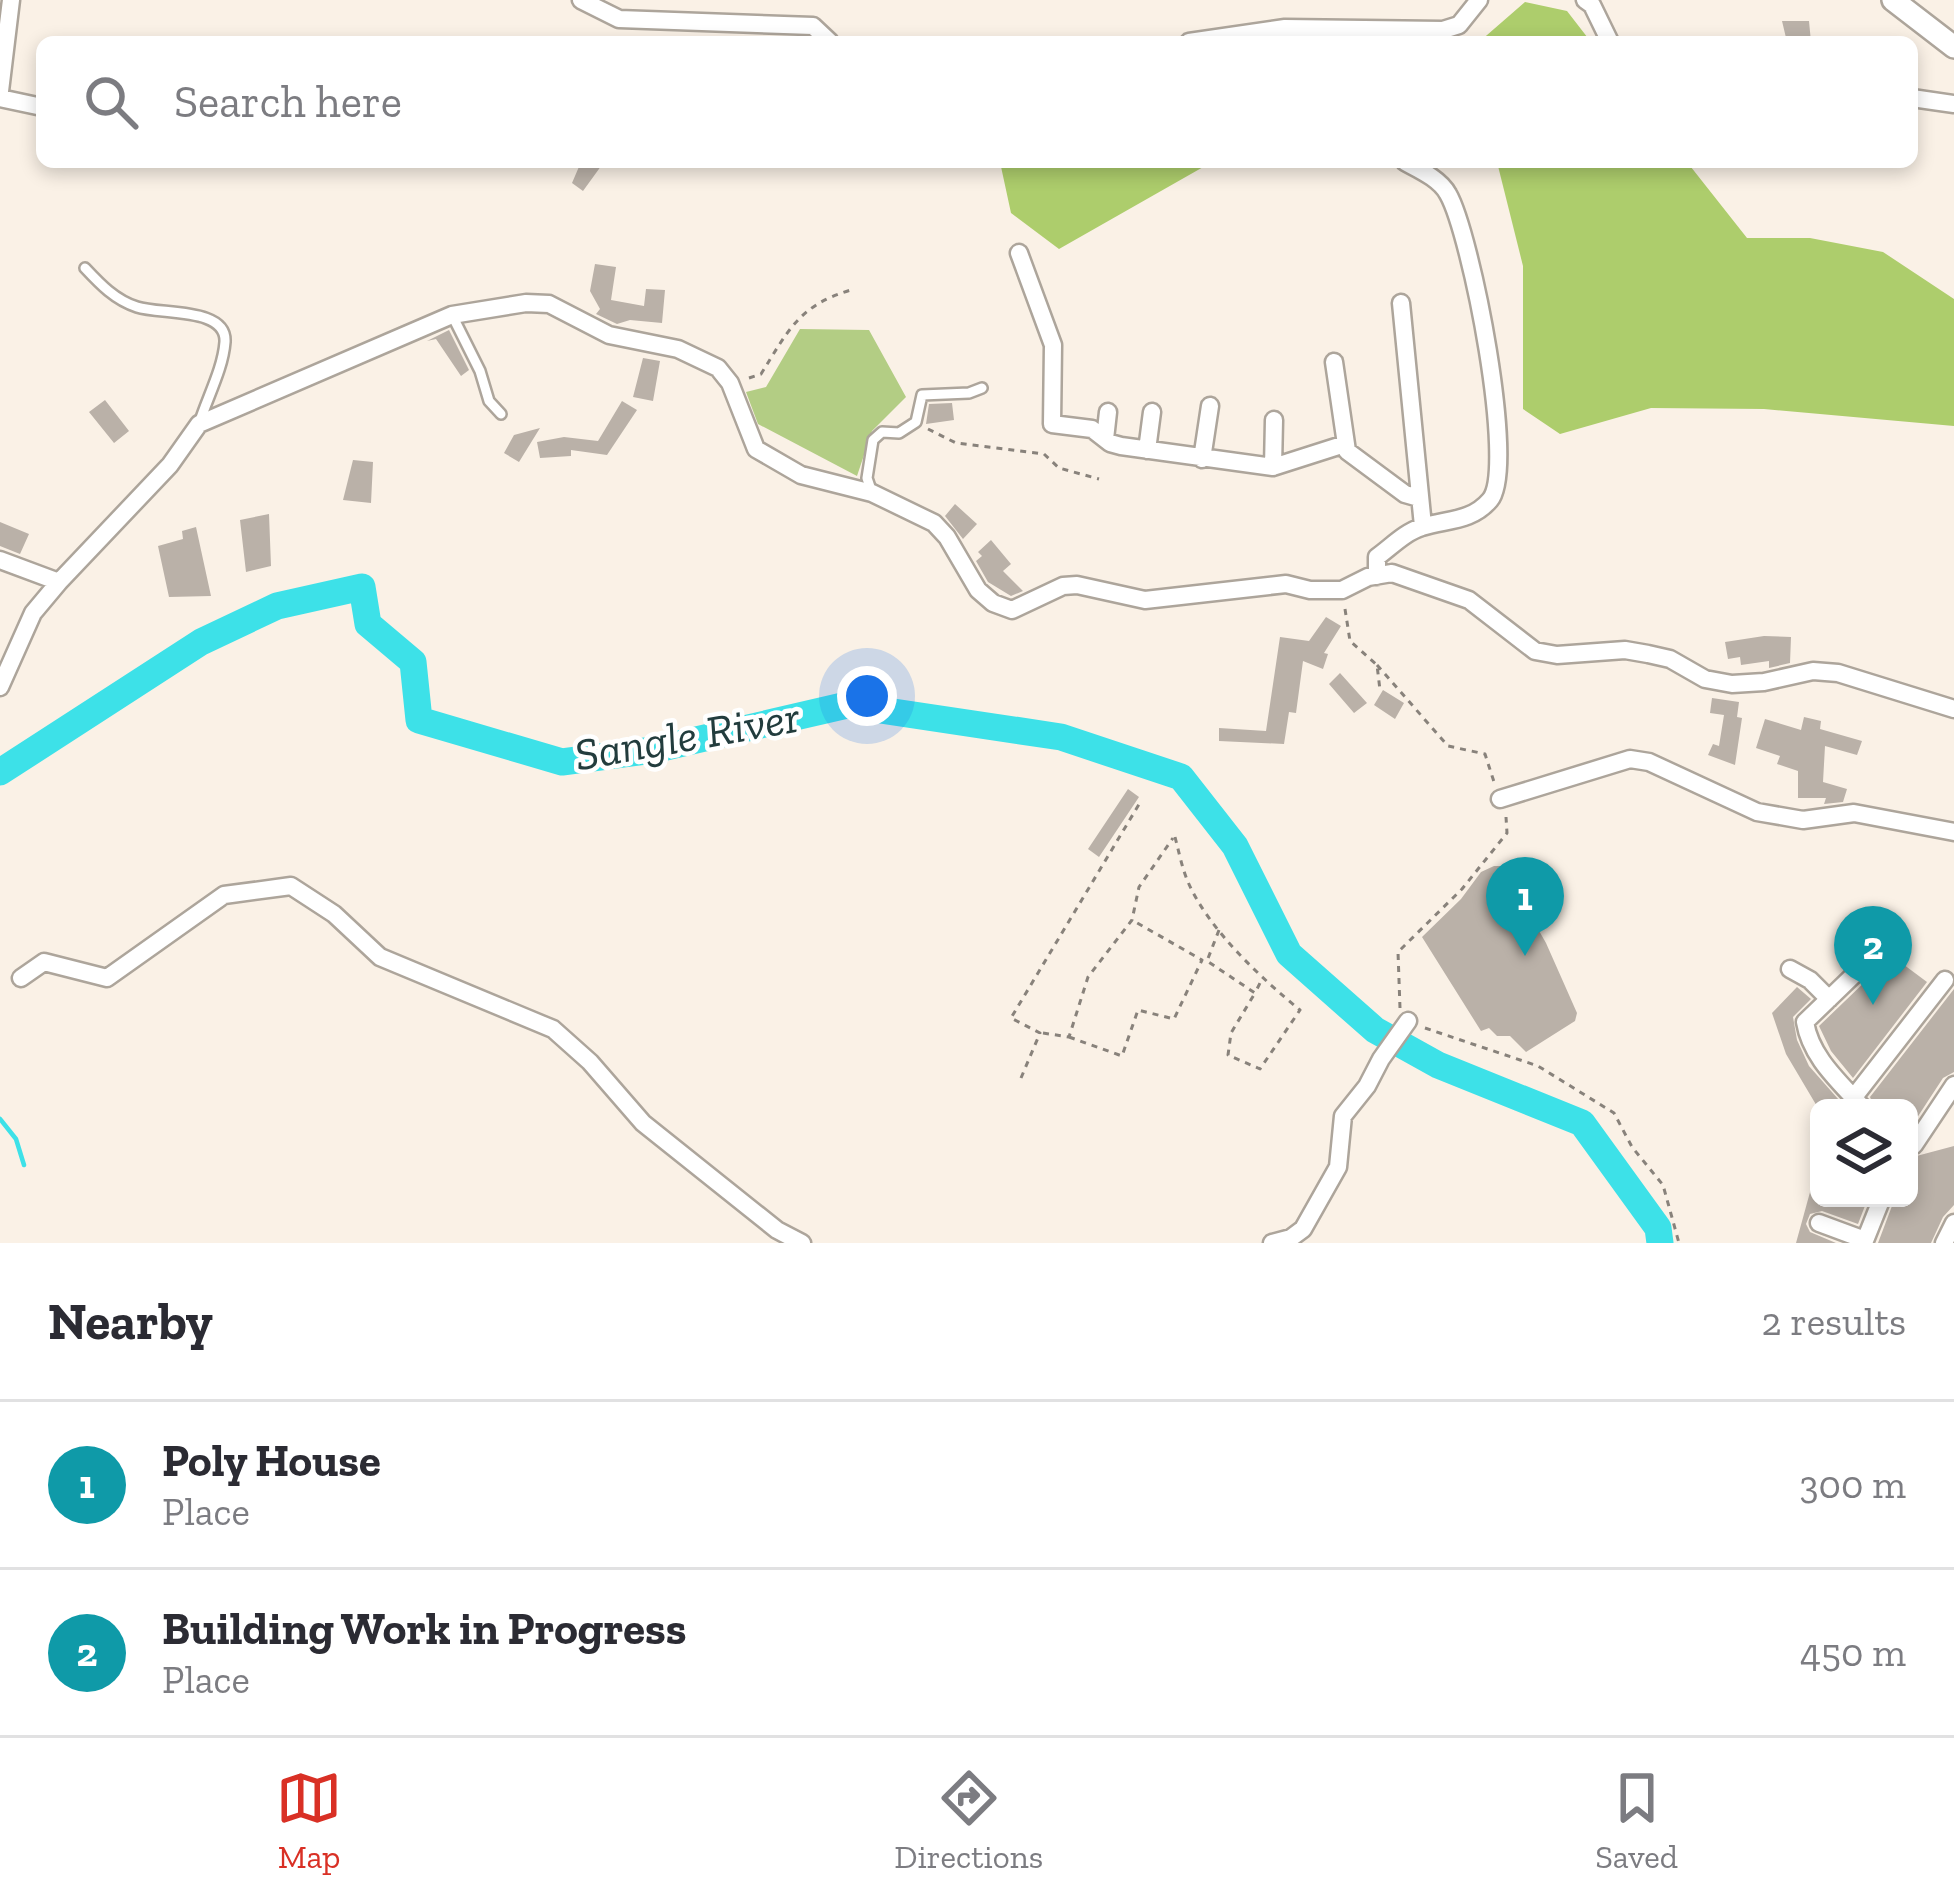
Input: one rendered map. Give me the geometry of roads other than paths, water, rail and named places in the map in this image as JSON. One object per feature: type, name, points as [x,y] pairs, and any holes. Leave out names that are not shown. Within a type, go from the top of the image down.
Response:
[{"type":"street","points":[[10,0],[0,94],[36,105]]},
{"type":"street","points":[[580,0],[619,19],[813,26],[824,36]]},
{"type":"street","points":[[1234,36],[1286,28],[1443,30],[1459,25],[1479,0]]},
{"type":"street","points":[[1585,0],[1607,36]]},
{"type":"street","points":[[1893,0],[1954,47]]},
{"type":"street","points":[[1918,99],[1954,104]]},
{"type":"street","points":[[1377,575],[1377,557],[1423,526],[1460,520],[1477,511],[1492,498],[1499,475],[1489,362],[1470,253],[1445,188],[1414,168]]},
{"type":"street","points":[[1019,253],[1053,344],[1052,424],[1092,429],[1105,439],[1147,450],[1273,467],[1345,444]]},
{"type":"street","points":[[1401,302],[1423,526]]},
{"type":"street","points":[[0,687],[33,613],[170,465],[200,424],[452,316],[526,303],[549,304],[609,335],[678,349],[718,368],[730,383],[756,449],[801,475],[872,494],[934,523],[979,590],[1012,610],[1064,586],[1144,600],[1286,584],[1342,590],[1392,573],[1469,600],[1535,651],[1557,655],[1625,650],[1670,659],[1705,680],[1732,684],[1813,670],[1838,673],[1954,710]]},
{"type":"street","points":[[1334,362],[1347,451],[1419,498]]},
{"type":"street","points":[[1202,459],[1210,406]]},
{"type":"street","points":[[1105,439],[1108,412]]},
{"type":"street","points":[[1147,450],[1152,412]]},
{"type":"street","points":[[1273,467],[1274,420]]},
{"type":"street","points":[[0,560],[58,582]]},
{"type":"street","points":[[1500,799],[1630,759],[1649,763],[1757,812],[1803,820],[1854,813],[1954,832]]},
{"type":"street","points":[[21,978],[44,962],[107,978],[224,895],[291,886],[334,914],[380,957],[553,1029],[590,1062],[643,1123],[778,1230],[802,1243]]},
{"type":"street","points":[[1854,1099],[1821,1063],[1804,1022],[1861,968]]},
{"type":"street","points":[[1790,969],[1829,999]]},
{"type":"street","points":[[1861,1099],[1945,980]]},
{"type":"street","points":[[1272,1243],[1303,1229],[1338,1167],[1343,1116],[1404,1027]]},
{"type":"street","points":[[1918,1139],[1954,1085]]},
{"type":"street","points":[[1820,1223],[1865,1241],[1878,1207]]},
{"type":"street","points":[[1944,1243],[1954,1223]]},
{"type":"lane","points":[[85,268],[106,291],[136,307],[206,318],[221,326],[226,338],[222,359],[200,424]]},
{"type":"lane","points":[[452,316],[480,371],[489,401],[501,415]]},
{"type":"lane","points":[[872,494],[867,478],[873,440],[882,431],[898,433],[916,422],[922,395],[982,388]]},
{"type":"waterway","name":"Sangle River","points":[[0,772],[201,642],[277,606],[362,587],[368,624],[413,662],[419,720],[562,762],[653,750],[847,705],[1061,737],[1181,777],[1235,846],[1289,954],[1375,1030],[1438,1065],[1582,1123],[1658,1228],[1660,1243]]},
{"type":"waterway","points":[[0,1119],[16,1139],[24,1165]]},
{"type":"place","name":"Poly House","points":[[1525,956]]},
{"type":"place","name":"Building Work in Progress","points":[[1873,1005]]}]
